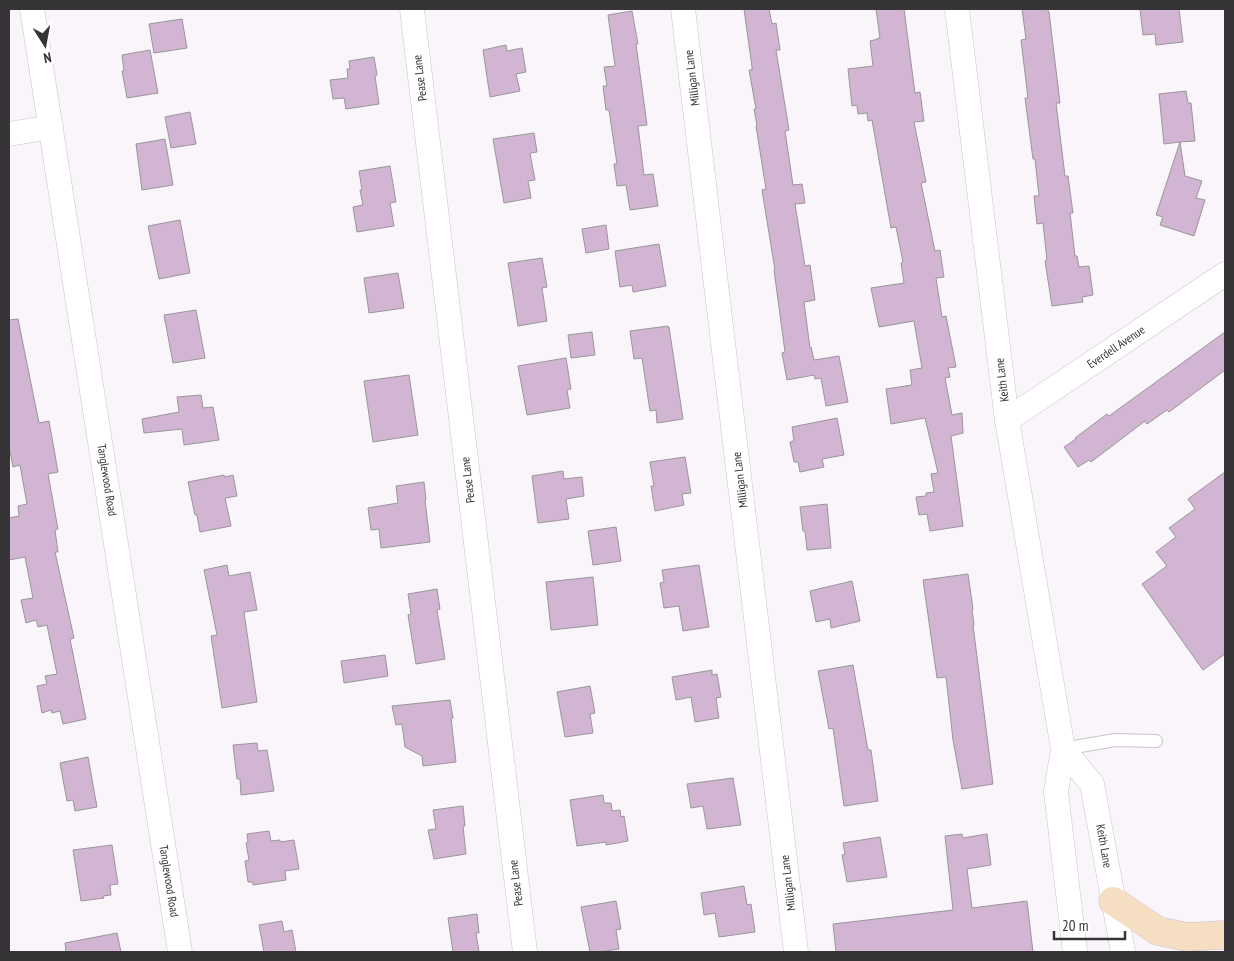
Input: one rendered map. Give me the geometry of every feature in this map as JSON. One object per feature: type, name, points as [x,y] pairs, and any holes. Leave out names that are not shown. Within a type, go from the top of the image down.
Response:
[{"type":"main road","points":[[1114,900],[1158,931],[1188,936],[1224,934]]},
{"type":"main road","points":[[1199,952],[1224,934]]},
{"type":"street","name":"Tanglewood Road","points":[[32,9],[180,952]]},
{"type":"street","name":"Pease Lane","points":[[412,9],[525,952]]},
{"type":"street","name":"Milligan Lane","points":[[683,9],[796,952]]},
{"type":"street","name":"Keith Lane","points":[[957,9],[1007,420],[1063,749],[1056,792],[1075,952]]},
{"type":"street","points":[[9,134],[51,126]]},
{"type":"street","name":"Everdell Avenue","points":[[1007,420],[1225,274]]},
{"type":"street","name":"Keith Lane","points":[[1063,749],[1092,784],[1123,952]]},
{"type":"lane","points":[[1063,749],[1115,740],[1156,741]]},
{"type":"building","points":[[744,9],[769,9],[772,24],[776,23],[780,50],[776,50],[789,130],[785,131],[793,185],[802,184],[805,203],[795,204],[805,266],[810,265],[815,300],[804,302],[810,348],[814,360],[839,356],[848,402],[826,406],[821,378],[815,379],[814,375],[787,380],[782,353],[785,352],[775,270],[762,190],[766,189],[749,70],[752,70],[752,67]]},
{"type":"building","points":[[876,9],[904,9],[915,93],[920,92],[924,121],[914,122],[926,182],[921,183],[935,251],[940,250],[944,277],[936,278],[942,317],[946,316],[956,367],[948,368],[950,377],[945,378],[952,415],[962,413],[963,433],[951,436],[963,526],[930,531],[927,514],[919,515],[916,497],[926,496],[926,493],[934,492],[931,474],[938,473],[925,418],[891,424],[886,389],[912,385],[910,370],[922,368],[914,321],[879,327],[871,288],[904,283],[901,263],[903,262],[896,227],[891,228],[872,120],[868,121],[867,113],[858,114],[857,105],[852,106],[848,69],[873,66],[870,41],[880,38]]},
{"type":"building","points":[[1022,9],[1047,9],[1049,12],[1060,103],[1056,103],[1065,176],[1068,176],[1073,213],[1070,213],[1075,256],[1077,256],[1079,267],[1089,266],[1093,295],[1082,297],[1083,302],[1052,306],[1045,261],[1047,260],[1043,223],[1037,224],[1034,196],[1039,196],[1025,98],[1028,98],[1021,40],[1026,39]]},
{"type":"building","points":[[1140,9],[1179,9],[1183,42],[1156,45],[1155,34],[1143,35]]},
{"type":"building","points":[[632,11],[638,44],[636,44],[647,125],[638,126],[644,175],[653,174],[658,206],[630,210],[626,185],[617,186],[614,164],[617,164],[609,110],[606,110],[603,86],[607,86],[604,67],[615,66],[608,15]]},
{"type":"building","points":[[182,19],[187,48],[154,53],[149,24]]},
{"type":"building","points":[[506,45],[507,51],[522,48],[526,72],[516,74],[520,91],[490,97],[483,50]]},
{"type":"building","points":[[150,50],[158,93],[127,98],[122,71],[124,71],[122,55]]},
{"type":"building","points":[[374,57],[379,104],[346,109],[344,98],[333,99],[330,80],[348,78],[347,69],[350,69],[349,61]]},
{"type":"building","points":[[1186,91],[1188,103],[1191,103],[1195,141],[1164,144],[1159,94]]},
{"type":"building","points":[[190,112],[196,144],[171,148],[165,117]]},
{"type":"building","points":[[534,133],[537,152],[530,153],[535,180],[528,181],[531,198],[504,203],[493,139]]},
{"type":"building","points":[[165,139],[173,185],[142,190],[136,144]]},
{"type":"building","points":[[1180,142],[1185,176],[1202,181],[1196,198],[1205,200],[1194,236],[1160,225],[1163,217],[1156,215]]},
{"type":"building","points":[[390,166],[396,202],[390,203],[394,226],[357,232],[353,207],[363,205],[359,171]]},
{"type":"building","points":[[180,220],[190,273],[159,279],[148,226]]},
{"type":"building","points":[[606,225],[609,249],[586,253],[582,229]]},
{"type":"building","points":[[659,244],[666,286],[633,292],[632,285],[620,287],[615,251]]},
{"type":"building","points":[[542,258],[547,287],[542,288],[547,321],[518,326],[508,263]]},
{"type":"building","points":[[398,273],[404,308],[369,313],[364,278]]},
{"type":"building","points":[[196,310],[205,358],[173,363],[164,315]]},
{"type":"building","points":[[18,319],[39,423],[49,421],[58,472],[48,474],[58,529],[55,530],[58,552],[55,552],[74,638],[70,639],[86,719],[63,724],[60,711],[52,713],[51,710],[42,713],[37,686],[47,684],[45,676],[57,674],[47,625],[38,627],[36,620],[26,623],[21,600],[33,598],[25,557],[9,560],[9,518],[19,516],[18,506],[27,504],[20,465],[13,467],[9,446],[9,320]]},
{"type":"building","points":[[668,326],[683,419],[657,423],[656,410],[650,411],[642,358],[634,359],[630,331]]},
{"type":"building","points":[[592,332],[595,355],[571,358],[568,335]]},
{"type":"building","points":[[1225,332],[1225,370],[1169,412],[1167,410],[1147,424],[1145,421],[1091,462],[1089,460],[1078,467],[1064,447],[1107,414],[1109,416]]},
{"type":"building","points":[[566,358],[571,389],[567,390],[570,408],[527,415],[518,366]]},
{"type":"building","points":[[409,375],[418,435],[373,442],[364,381]]},
{"type":"building","points":[[201,395],[203,408],[213,407],[219,440],[184,445],[182,429],[144,433],[142,419],[179,412],[177,397]]},
{"type":"building","points":[[837,418],[844,455],[822,459],[824,467],[800,472],[798,462],[794,462],[790,442],[794,441],[792,427]]},
{"type":"building","points":[[685,457],[691,493],[682,494],[684,505],[655,511],[651,486],[654,486],[650,462]]},
{"type":"building","points":[[563,471],[564,479],[582,477],[584,496],[566,499],[569,519],[538,523],[532,476]]},
{"type":"building","points":[[1225,472],[1225,654],[1203,670],[1142,584],[1167,566],[1156,552],[1176,537],[1169,528],[1195,509],[1188,499]]},
{"type":"building","points":[[224,475],[225,477],[233,475],[237,496],[225,498],[231,526],[200,532],[188,482]]},
{"type":"building","points":[[424,482],[430,542],[381,548],[379,529],[371,530],[368,508],[398,503],[396,486]]},
{"type":"building","points":[[827,504],[831,548],[807,550],[800,507]]},
{"type":"building","points":[[616,527],[621,561],[593,565],[588,531]]},
{"type":"building","points":[[227,565],[229,576],[250,572],[257,610],[244,612],[257,702],[222,708],[211,636],[217,635],[204,570]]},
{"type":"building","points":[[699,565],[709,627],[683,631],[679,606],[664,608],[660,583],[664,582],[662,570]]},
{"type":"building","points":[[968,574],[993,784],[962,789],[953,740],[946,677],[937,678],[923,580]]},
{"type":"building","points":[[593,577],[598,625],[551,630],[546,582]]},
{"type":"building","points":[[852,581],[860,621],[831,628],[830,619],[816,622],[810,591]]},
{"type":"building","points":[[437,589],[440,609],[437,610],[445,659],[416,664],[408,615],[411,614],[408,594]]},
{"type":"building","points":[[385,655],[388,676],[344,683],[341,661]]},
{"type":"building","points":[[853,665],[868,750],[871,750],[878,801],[844,806],[833,728],[829,729],[818,671]]},
{"type":"building","points":[[712,670],[712,675],[717,674],[721,697],[716,698],[719,718],[695,722],[691,697],[676,700],[672,677]]},
{"type":"building","points":[[590,686],[595,713],[590,714],[593,733],[565,737],[557,692]]},
{"type":"building","points":[[450,700],[456,762],[423,766],[422,756],[405,747],[402,724],[396,725],[392,706]]},
{"type":"building","points":[[257,743],[258,751],[267,750],[274,791],[241,795],[240,779],[237,779],[233,745]]},
{"type":"building","points":[[88,757],[97,807],[75,811],[73,800],[67,801],[60,763]]},
{"type":"building","points":[[733,778],[741,825],[707,829],[703,806],[691,808],[687,784]]},
{"type":"building","points":[[603,795],[604,803],[611,803],[612,811],[620,810],[621,817],[624,816],[628,841],[606,845],[606,842],[577,846],[570,800]]},
{"type":"building","points":[[463,806],[466,854],[434,859],[428,830],[436,829],[433,810]]},
{"type":"building","points":[[269,831],[271,841],[294,840],[299,869],[285,871],[286,880],[253,885],[253,882],[248,882],[245,861],[249,860],[246,843],[248,842],[247,834]]},
{"type":"building","points":[[962,834],[963,838],[987,834],[991,865],[967,869],[972,908],[1027,901],[1033,952],[836,952],[833,924],[953,910],[945,836]]},
{"type":"building","points":[[880,837],[887,877],[847,882],[842,855],[845,854],[843,843]]},
{"type":"building","points":[[112,845],[118,884],[110,885],[111,895],[103,896],[104,898],[81,901],[73,850]]},
{"type":"building","points":[[744,886],[747,905],[751,904],[755,932],[719,937],[715,913],[704,915],[701,893]]},
{"type":"building","points":[[616,901],[621,929],[616,930],[619,949],[590,952],[581,907]]},
{"type":"building","points":[[477,914],[479,933],[476,933],[479,952],[453,952],[448,918]]},
{"type":"building","points":[[282,921],[284,932],[292,930],[296,952],[264,952],[259,925]]},
{"type":"building","points":[[117,933],[121,952],[66,952],[65,943]]}]
